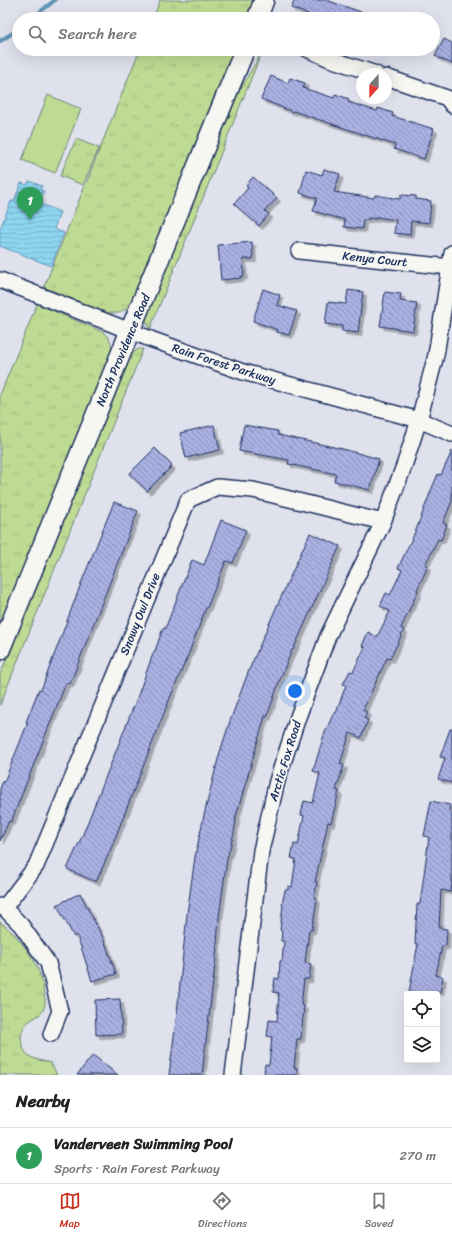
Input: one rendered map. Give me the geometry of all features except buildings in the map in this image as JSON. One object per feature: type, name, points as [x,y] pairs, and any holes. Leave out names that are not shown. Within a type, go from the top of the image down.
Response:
[{"type":"street","points":[[260,12],[264,0]]},
{"type":"street","name":"North Providence Road","points":[[0,650],[242,56]]},
{"type":"street","points":[[323,56],[358,68]]},
{"type":"street","points":[[392,79],[447,98],[452,105]]},
{"type":"street","name":"Kenya Court","points":[[300,251],[451,260]]},
{"type":"street","name":"Arctic Fox Road","points":[[233,1075],[261,851],[277,780],[298,717],[328,636],[383,522],[404,466],[419,420],[436,355],[451,260]]},
{"type":"street","name":"Rain Forest Parkway","points":[[0,280],[130,331],[244,372],[419,420],[452,434]]},
{"type":"street","name":"Snowy Owl Drive","points":[[2,907],[36,866],[188,500],[217,487],[253,490],[383,522]]},
{"type":"street","points":[[2,907],[21,925],[48,963],[60,1011],[52,1034]]},
{"type":"green space","points":[[160,0],[254,0],[250,12],[156,12]]},
{"type":"green space","points":[[137,56],[231,56],[129,307],[119,313],[106,313],[44,287]]},
{"type":"green space","points":[[260,56],[150,329],[146,321],[146,316],[233,100]]},
{"type":"green space","points":[[48,95],[81,109],[55,173],[22,160]]},
{"type":"green space","points":[[76,139],[99,148],[83,185],[60,176]]},
{"type":"green space","points":[[37,304],[103,332],[111,342],[110,361],[0,631],[0,395]]},
{"type":"green space","points":[[138,349],[143,349],[0,705],[0,675],[131,355]]},
{"type":"green space","points":[[0,922],[14,934],[30,954],[38,968],[43,984],[45,1006],[42,1013],[25,1025],[21,1038],[23,1047],[30,1057],[51,1063],[57,1075],[0,1075]]},
{"type":"water","points":[[29,181],[42,186],[40,190],[44,191],[39,203],[60,212],[54,229],[64,233],[51,266],[0,246],[0,229],[11,201],[14,201],[21,183],[27,185]]},
{"type":"waterway","points":[[40,12],[55,0]]},
{"type":"waterway","points":[[0,41],[12,33]]},
{"type":"place","name":"Vanderveen Swimming Pool","points":[[30,220]]}]
